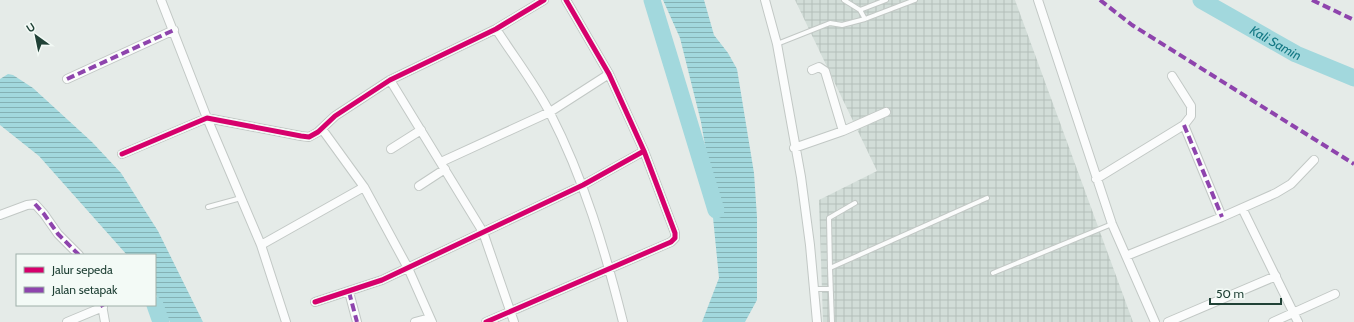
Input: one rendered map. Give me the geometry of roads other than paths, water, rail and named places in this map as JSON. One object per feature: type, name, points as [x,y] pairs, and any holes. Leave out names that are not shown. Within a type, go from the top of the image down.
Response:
[{"type":"street","points":[[161,0],[174,30],[207,118],[261,245],[286,322]]},
{"type":"street","points":[[122,154],[207,118],[301,136],[314,135],[335,116],[390,80],[496,29],[544,0]]},
{"type":"street","points":[[486,322],[671,242],[675,238],[675,232],[644,151],[609,74],[566,0]]},
{"type":"street","points":[[765,0],[776,44],[803,193],[817,322]]},
{"type":"street","points":[[1038,0],[1112,224],[1155,322]]},
{"type":"street","points":[[496,29],[550,112],[583,185],[609,269],[623,322]]},
{"type":"street","points":[[67,80],[174,30]]},
{"type":"street","points":[[812,70],[820,67],[825,71],[843,131]]},
{"type":"street","points":[[420,186],[443,165],[550,112],[609,74]]},
{"type":"street","points":[[1096,179],[1184,125],[1191,116],[1191,106],[1172,76]]},
{"type":"street","points":[[390,80],[483,232],[514,322]]},
{"type":"street","points":[[794,148],[843,131],[886,112]]},
{"type":"street","points":[[1184,125],[1222,217]]},
{"type":"street","points":[[322,129],[364,187],[408,268],[431,320],[415,322]]},
{"type":"street","points":[[391,149],[421,130]]},
{"type":"street","points":[[315,302],[372,285],[583,185],[644,151]]},
{"type":"street","points":[[1126,256],[1222,217],[1288,186],[1314,160]]},
{"type":"street","points":[[261,245],[364,187]]},
{"type":"street","points":[[0,214],[35,204],[58,234],[78,254]]},
{"type":"street","points":[[1242,208],[1298,322]]},
{"type":"street","points":[[1168,322],[1276,276]]},
{"type":"street","points":[[348,292],[357,322]]},
{"type":"street","points":[[1273,322],[1335,294]]},
{"type":"street","points":[[67,322],[102,306],[105,322]]},
{"type":"lane","points":[[844,0],[860,10],[865,19]]},
{"type":"lane","points":[[860,10],[886,0]]},
{"type":"lane","points":[[776,44],[830,23],[842,25],[865,19],[915,0]]},
{"type":"lane","points":[[208,207],[241,198]]},
{"type":"lane","points":[[830,268],[987,198]]},
{"type":"lane","points":[[832,322],[829,218],[855,204]]},
{"type":"lane","points":[[993,273],[1112,224]]},
{"type":"lane","points":[[814,289],[830,289]]},
{"type":"water","points":[[663,0],[704,0],[714,35],[728,53],[737,69],[754,173],[757,217],[757,300],[745,322],[702,322],[719,278],[707,157],[701,122],[680,38]]},
{"type":"water","points":[[8,74],[13,75],[33,88],[92,142],[121,173],[158,231],[203,322],[170,322],[156,295],[156,254],[126,254],[39,156],[0,125],[0,79]]},
{"type":"waterway","points":[[652,0],[716,210]]},
{"type":"waterway","name":"Kali Samin","points":[[1201,0],[1296,54],[1354,78]]},
{"type":"waterway","points":[[155,306],[161,322]]}]
